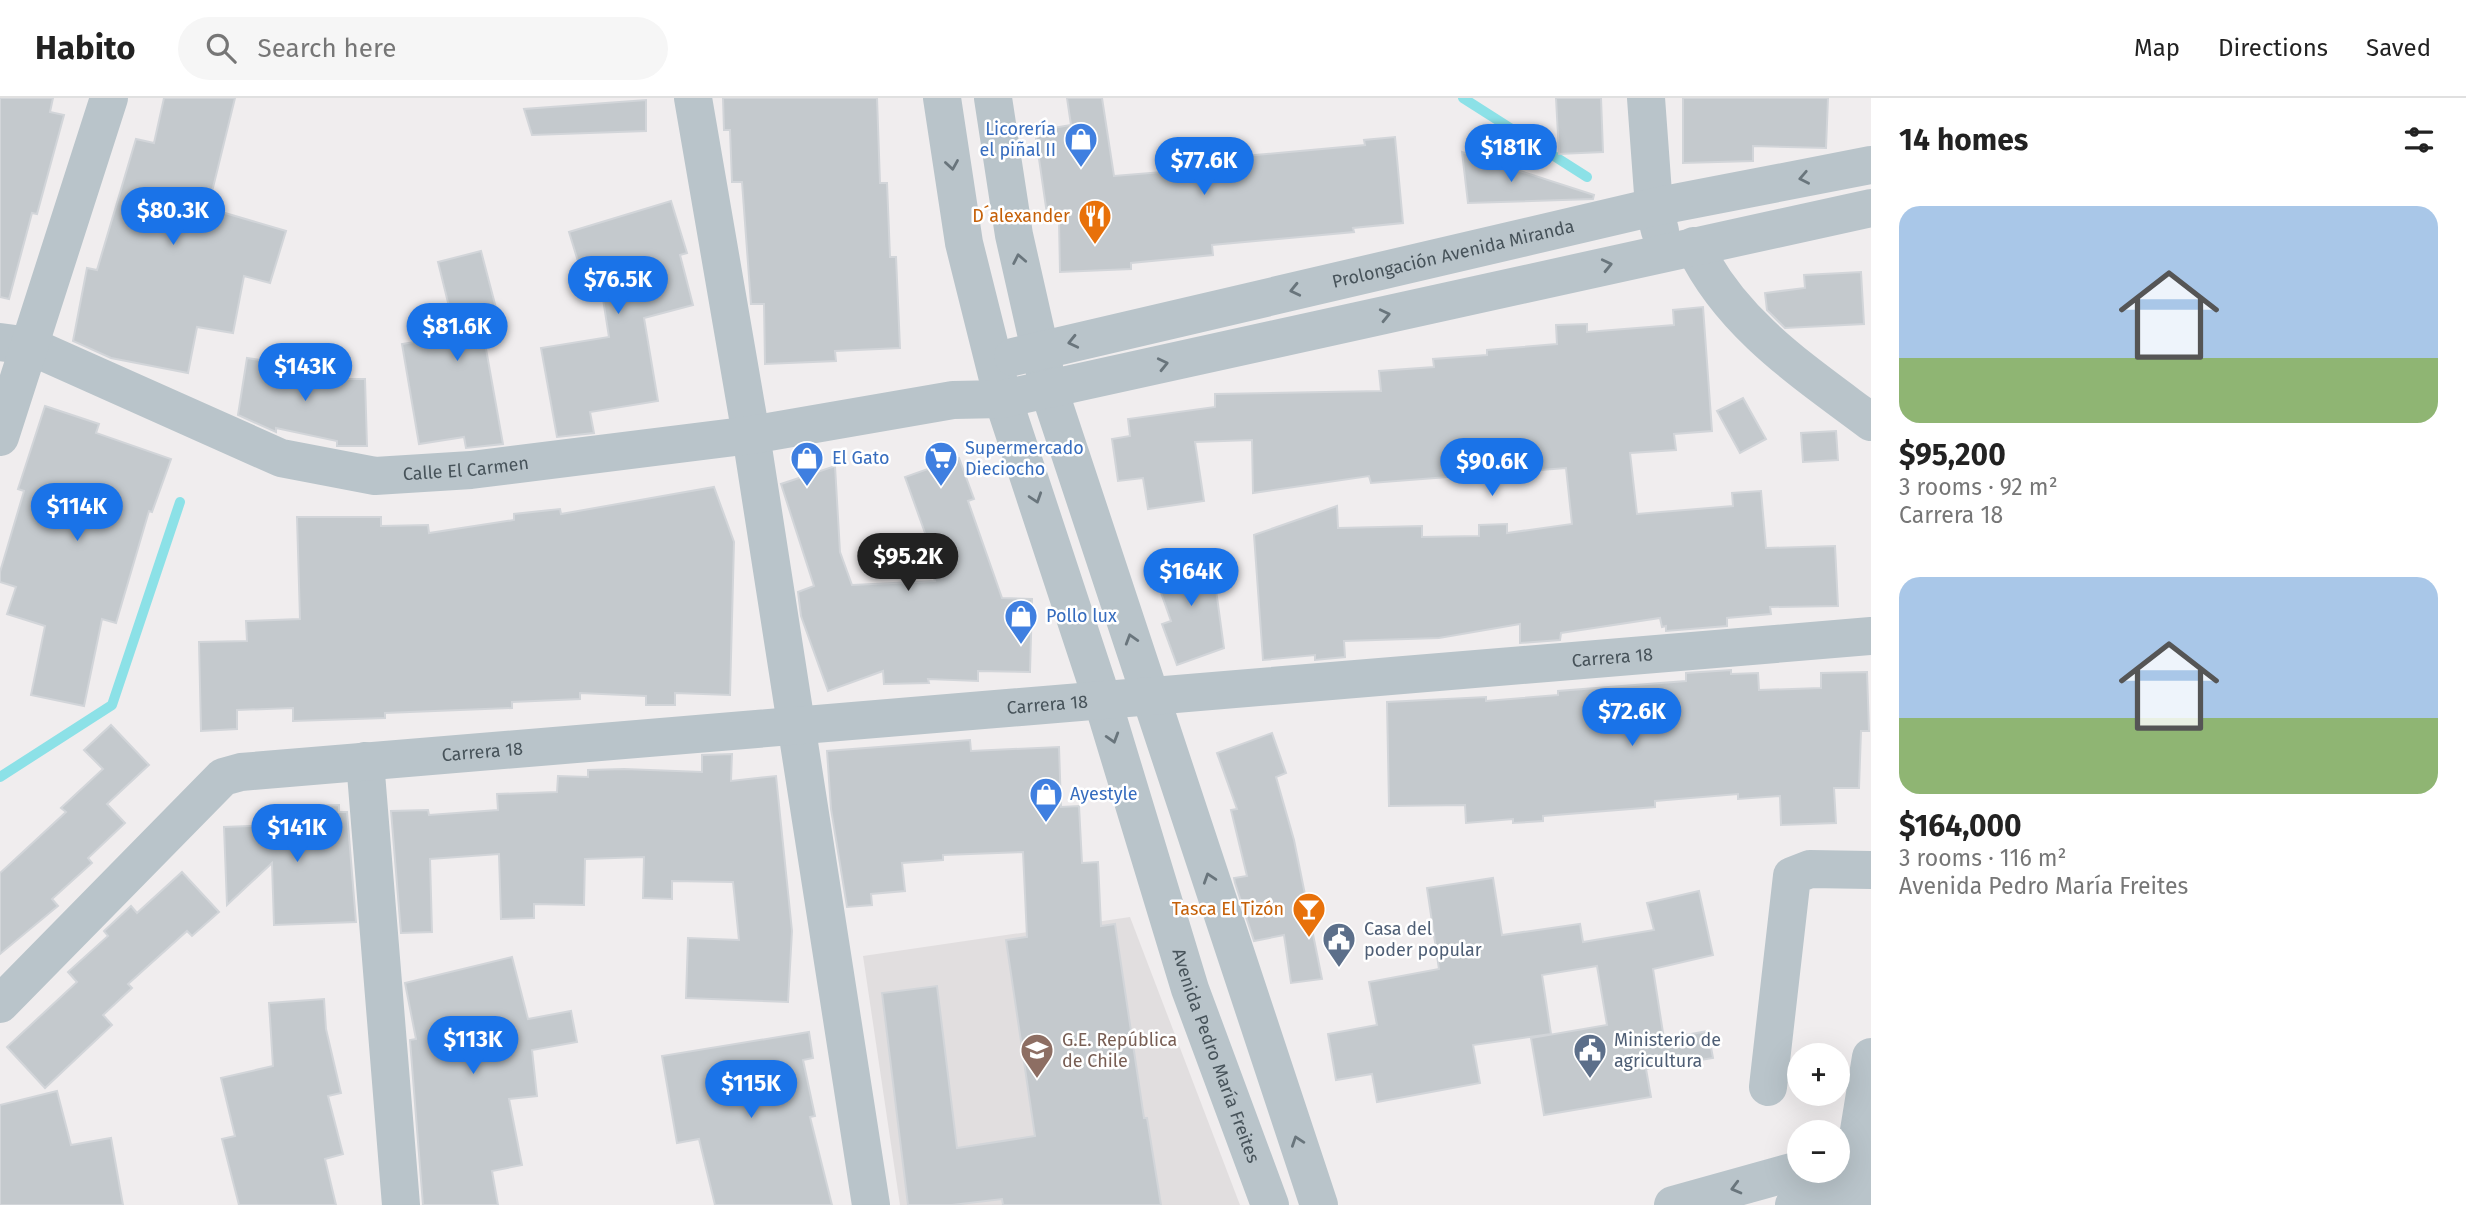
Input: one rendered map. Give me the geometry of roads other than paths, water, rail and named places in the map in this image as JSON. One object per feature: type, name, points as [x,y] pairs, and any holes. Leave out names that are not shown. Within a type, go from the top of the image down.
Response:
[{"type":"street","points":[[0,437],[15,344],[109,98]]},
{"type":"street","points":[[693,98],[751,435],[871,1205]]},
{"type":"street","name":"Avenida Pedro María Freites","points":[[942,98],[964,243],[998,381],[1102,699],[1190,989],[1270,1205]]},
{"type":"street","points":[[993,98],[1014,234],[1037,350],[1319,1205]]},
{"type":"street","points":[[1646,98],[1654,207],[1679,249],[1780,353],[1871,422]]},
{"type":"street","name":"Prolongación Avenida Miranda","points":[[998,381],[1037,350],[1654,207],[1871,165]]},
{"type":"street","points":[[998,381],[1049,390],[1871,208]]},
{"type":"street","name":"Calle El Carmen","points":[[15,344],[281,458],[375,476],[471,470],[751,435],[953,400],[998,381]]},
{"type":"street","name":"Carrera 18","points":[[0,1004],[223,777],[241,772],[1871,636]]},
{"type":"street","points":[[365,761],[401,1205]]},
{"type":"street","points":[[1768,1087],[1792,876],[1810,869],[1871,870]]},
{"type":"street","points":[[1794,1205],[1860,1174],[1871,1057]]},
{"type":"street","points":[[1673,1205],[1787,1173]]},
{"type":"waterway","points":[[1463,98],[1587,177]]},
{"type":"waterway","points":[[0,777],[112,705],[180,502]]},
{"type":"place","name":"Licorería el piñal II","points":[[1081,169]]},
{"type":"place","name":"D´alexander","points":[[1095,246]]},
{"type":"place","name":"El Gato","points":[[807,488]]},
{"type":"place","name":"Supermercado Dieciocho","points":[[941,488]]},
{"type":"place","name":"Pollo lux","points":[[1021,646]]},
{"type":"place","name":"Ayestyle","points":[[1046,824]]},
{"type":"place","name":"Tasca El Tizón","points":[[1309,939]]},
{"type":"place","name":"Casa del poder popular","points":[[1339,969]]},
{"type":"place","name":"G.E. República de Chile","points":[[1037,1080]]},
{"type":"place","name":"Ministerio de agricultura","points":[[1590,1080]]}]
